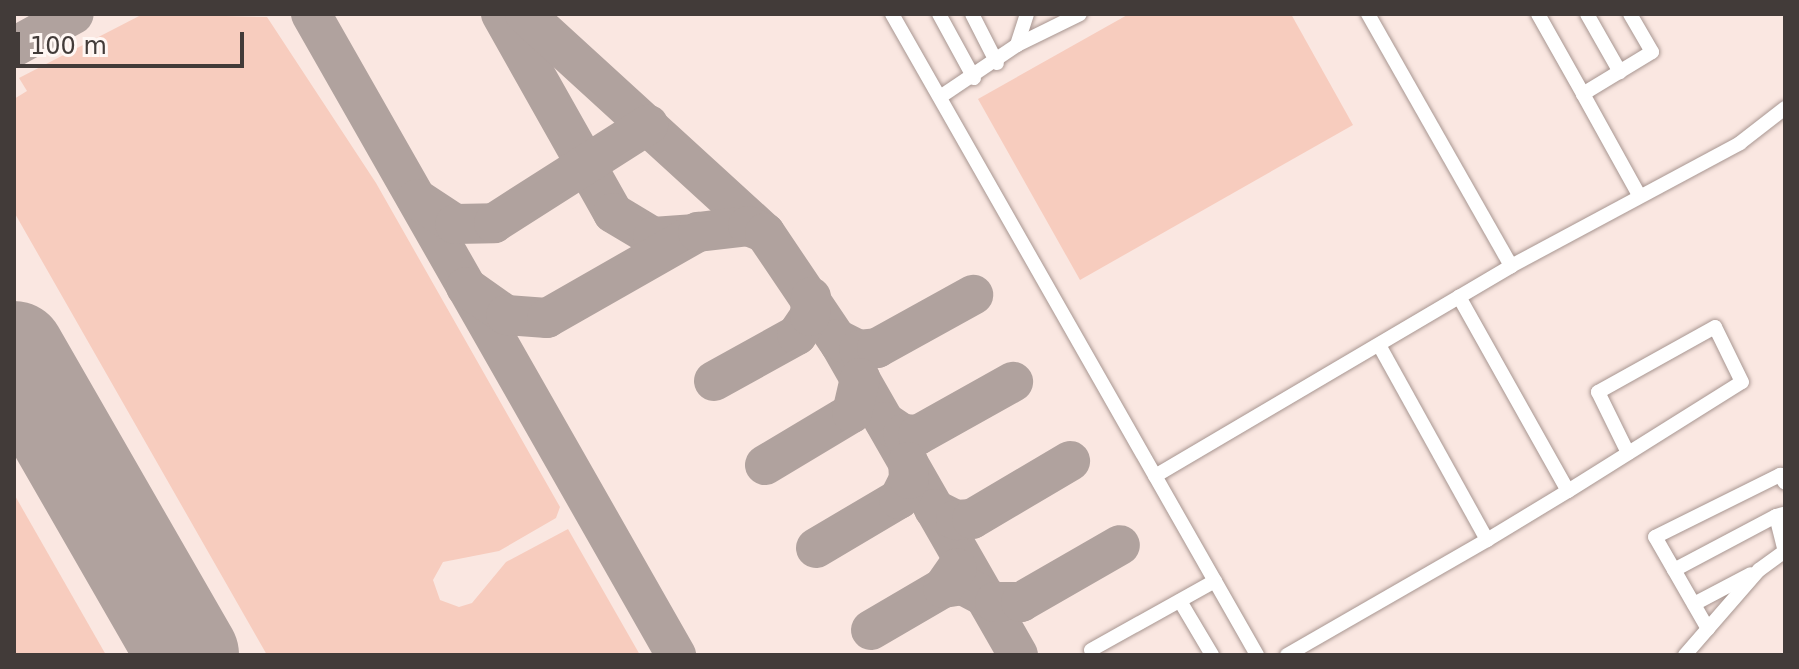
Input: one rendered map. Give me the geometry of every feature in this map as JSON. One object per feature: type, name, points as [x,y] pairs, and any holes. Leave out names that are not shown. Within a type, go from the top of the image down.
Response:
[{"type":"lane","points":[[892,14],[1257,655]]},
{"type":"lane","points":[[939,14],[974,78]]},
{"type":"lane","points":[[972,14],[997,63]]},
{"type":"lane","points":[[1017,45],[1027,14]]},
{"type":"lane","points":[[940,97],[997,63],[1017,45],[1080,14]]},
{"type":"lane","points":[[1368,14],[1511,266]]},
{"type":"lane","points":[[1538,14],[1639,195]]},
{"type":"lane","points":[[1587,14],[1620,72]]},
{"type":"lane","points":[[1583,94],[1652,52],[1630,14]]},
{"type":"lane","points":[[1155,476],[1511,266],[1740,143],[1785,108]]},
{"type":"lane","points":[[1459,297],[1568,491]]},
{"type":"lane","points":[[1287,655],[1487,540],[1568,491],[1742,382],[1715,327],[1598,392],[1628,453]]},
{"type":"lane","points":[[1379,345],[1487,540]]},
{"type":"lane","points":[[1708,629],[1655,537],[1780,475],[1785,483]]},
{"type":"lane","points":[[1674,570],[1780,515],[1785,551],[1759,570],[1694,604]]},
{"type":"lane","points":[[1685,655],[1759,570]]},
{"type":"lane","points":[[1091,650],[1215,581]]},
{"type":"lane","points":[[1180,601],[1212,655]]},
{"type":"shaded area","points":[[143,14],[267,17],[376,183],[560,507],[556,518],[499,551],[443,562],[433,580],[440,600],[459,607],[472,603],[506,562],[568,529],[640,655],[267,655],[14,212],[14,99],[27,91],[19,78]]},
{"type":"shaded area","points":[[1129,14],[1291,14],[1353,125],[1080,280],[978,99]]},
{"type":"shaded area","points":[[14,494],[106,655],[14,655]]},
{"type":"taxiway","points":[[14,47],[74,14]]},
{"type":"taxiway","points":[[311,14],[676,655]]},
{"type":"taxiway","points":[[501,14],[613,213],[653,237],[692,234]]},
{"type":"taxiway","points":[[525,14],[765,233]]},
{"type":"taxiway","points":[[417,199],[455,224],[494,223],[648,125]]},
{"type":"taxiway","points":[[466,287],[506,315],[547,318],[698,232],[748,226],[765,233],[840,344],[1018,655]]},
{"type":"taxiway","points":[[837,339],[859,350],[877,348],[973,295]]},
{"type":"taxiway","points":[[714,381],[797,335],[810,316],[811,297]]},
{"type":"taxiway","points":[[765,465],[852,413],[860,378]]},
{"type":"taxiway","points":[[885,422],[903,434],[918,435],[1013,382]]},
{"type":"taxiway","points":[[934,509],[956,520],[972,519],[1070,461]]},
{"type":"taxiway","points":[[816,548],[899,499],[909,479],[908,462]]},
{"type":"taxiway","points":[[943,588],[963,585],[995,602],[1021,602],[1120,545]]},
{"type":"taxiway","points":[[871,630],[943,588],[957,568]]},
{"type":"runway","points":[[14,352],[188,655]]}]
